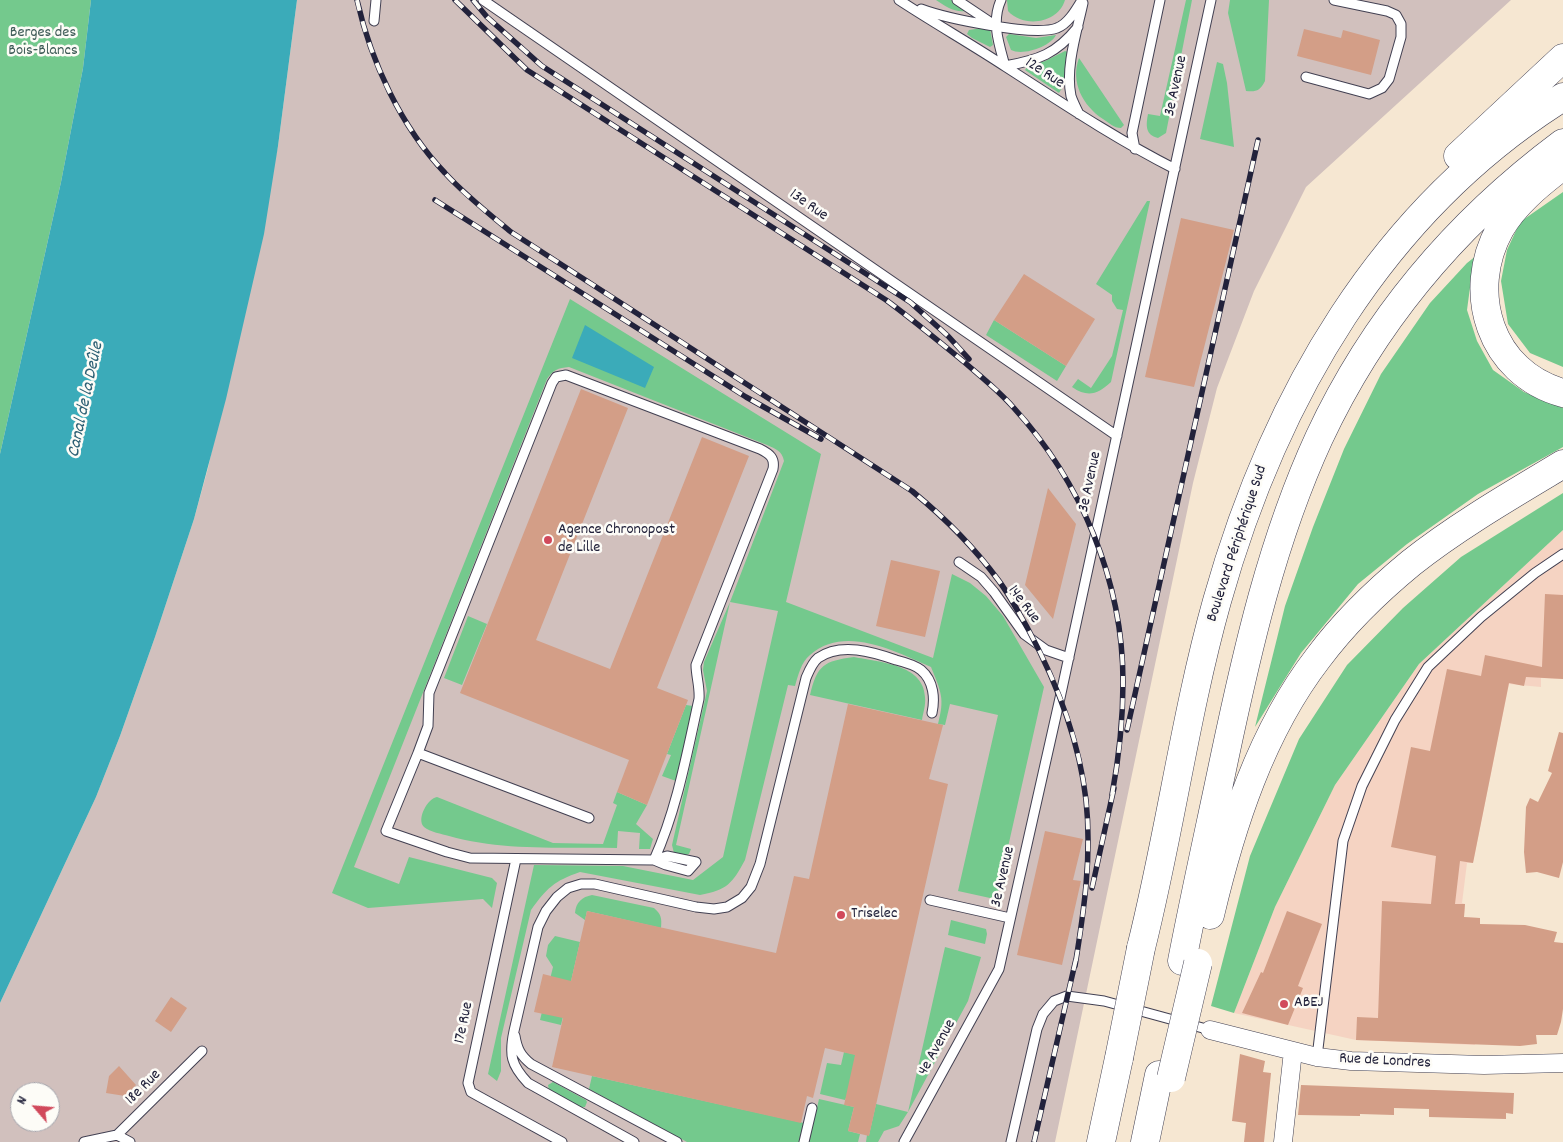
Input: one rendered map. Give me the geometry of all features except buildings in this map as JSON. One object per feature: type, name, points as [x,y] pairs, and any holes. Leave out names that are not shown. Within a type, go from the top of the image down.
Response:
[{"type":"highway","points":[[1352,301],[1386,245],[1422,194],[1444,169],[1486,128],[1563,58]]},
{"type":"highway","name":"Boulevard Périphérique Sud","points":[[1101,1142],[1194,693],[1216,603],[1230,557],[1263,466],[1289,408],[1316,360],[1352,301],[1388,253],[1450,186],[1512,132],[1563,97]]},
{"type":"highway","points":[[1155,1142],[1165,1077],[1190,962],[1238,695],[1263,591],[1291,507],[1320,437],[1341,394],[1385,323],[1432,262],[1468,224],[1531,167],[1563,143]]},
{"type":"highway","points":[[1563,165],[1534,189],[1508,217],[1501,228],[1489,255],[1484,298],[1486,313],[1499,346],[1532,379],[1563,393]]},
{"type":"highway","points":[[1190,962],[1250,782],[1290,700],[1317,659],[1338,633],[1370,600],[1410,564],[1448,536],[1563,464]]},
{"type":"highway","points":[[1145,1142],[1165,1077]]},
{"type":"street","name":"Rue de Londres","points":[[1210,1030],[1317,1057],[1351,1061],[1484,1065],[1563,1063]]},
{"type":"street","points":[[1283,1142],[1293,1051]]},
{"type":"lane","points":[[374,21],[376,0]]},
{"type":"lane","name":"13e Rue","points":[[482,0],[1117,436]]},
{"type":"lane","points":[[957,0],[996,25]]},
{"type":"lane","points":[[1001,0],[996,10],[996,25],[1005,66],[1043,58],[1057,49],[1078,27]]},
{"type":"lane","points":[[901,1],[933,14],[1034,31],[1058,28],[1070,18],[1083,0]]},
{"type":"lane","points":[[1080,115],[1072,98],[1070,66],[1083,0]]},
{"type":"lane","points":[[1135,149],[1132,134],[1160,0]]},
{"type":"lane","name":"3e Avenue","points":[[998,969],[1069,658],[1211,0]]},
{"type":"lane","points":[[1306,77],[1369,94],[1382,88],[1389,79],[1401,37],[1401,24],[1396,15],[1386,11],[1334,0]]},
{"type":"lane","name":"12e Rue","points":[[901,1],[1135,149],[1175,169]]},
{"type":"lane","points":[[566,375],[767,453],[774,462],[773,470],[696,665],[696,678],[700,691],[699,698],[681,780],[663,840],[654,860],[470,858],[386,832],[418,753],[428,726],[429,694],[552,382],[556,377],[566,375]]},
{"type":"lane","points":[[1317,1057],[1343,841],[1362,786],[1395,720],[1428,667],[1481,617],[1535,573],[1563,554]]},
{"type":"lane","name":"14e Rue","points":[[959,562],[980,577],[994,592],[1024,634],[1046,650],[1069,658]]},
{"type":"lane","points":[[634,1142],[528,1082],[517,1071],[512,1059],[511,1045],[514,1031],[538,927],[546,911],[557,897],[568,888],[581,884],[595,884],[696,907],[714,909],[727,907],[742,898],[751,887],[760,864],[806,678],[811,666],[817,659],[841,650],[858,650],[907,663],[922,670],[930,682],[934,694],[932,713]]},
{"type":"lane","points":[[418,753],[589,818]]},
{"type":"lane","name":"17e Rue","points":[[516,858],[468,1083],[471,1092],[562,1142]]},
{"type":"lane","points":[[930,900],[1010,918]]},
{"type":"lane","name":"4e Avenue","points":[[904,1142],[998,969]]},
{"type":"lane","points":[[1011,1142],[1037,1029],[1042,1014],[1054,1000],[1067,996],[1104,1002],[1210,1030]]},
{"type":"lane","points":[[514,1031],[516,1047],[523,1058],[531,1064],[677,1142]]},
{"type":"lane","name":"18e Rue","points":[[117,1135],[202,1051]]},
{"type":"lane","points":[[804,1142],[812,1108]]},
{"type":"lane","points":[[84,1142],[117,1135],[130,1142]]},
{"type":"shaded area","points":[[297,0],[1511,0],[1306,187],[1254,291],[1217,388],[1193,483],[1055,1142],[0,1142],[0,1003],[96,797],[120,736],[194,519],[208,468],[278,146]]},
{"type":"shaded area","points":[[1563,530],[1563,679],[1541,678],[1541,687],[1509,684],[1473,863],[1467,863],[1462,903],[1465,904],[1464,917],[1480,918],[1475,1045],[1356,1040],[1234,1013],[1275,907],[1335,785],[1419,664]]},
{"type":"green space","name":"Berges des Bois-Blancs","points":[[0,0],[91,0],[83,68],[61,182],[0,454]]},
{"type":"green space","points":[[936,0],[951,0],[966,11],[954,10]]},
{"type":"green space","points":[[1007,0],[1065,0],[1061,8],[1048,19],[1031,21],[1022,20],[1008,11]]},
{"type":"green space","points":[[1186,0],[1192,0],[1166,133],[1158,138],[1151,135],[1147,129],[1148,114],[1160,116]]},
{"type":"green space","points":[[1230,0],[1269,0],[1265,81],[1255,91],[1246,91],[1228,13]]},
{"type":"green space","points":[[990,29],[993,45],[990,47],[967,34],[969,30]]},
{"type":"green space","points":[[1009,34],[1036,38],[1056,35],[1042,47],[1016,52],[1011,50],[1006,37]]},
{"type":"green space","points":[[1065,51],[1068,52],[1068,57],[1062,88],[1059,93],[1025,70],[1028,66],[1045,61]]},
{"type":"green space","points":[[1079,58],[1124,125],[1121,128],[1112,125],[1096,114],[1084,100],[1077,84],[1076,76]]},
{"type":"green space","points":[[1217,62],[1223,64],[1227,83],[1234,147],[1200,139]]},
{"type":"green space","points":[[1563,192],[1563,367],[1530,353],[1508,324],[1501,281],[1507,250],[1520,222]]},
{"type":"green space","points":[[1147,201],[1150,201],[1111,382],[1097,392],[1083,393],[1072,387],[1078,379],[1091,388],[1112,356],[1123,310],[1117,309],[1112,301],[1112,295],[1096,284]]},
{"type":"green space","points":[[1476,256],[1467,310],[1477,341],[1493,370],[1524,392],[1563,408],[1563,447],[1478,494],[1407,544],[1358,584],[1301,653],[1255,727],[1285,606],[1313,527],[1344,449],[1381,374],[1430,303],[1467,263]]},
{"type":"green space","points":[[570,299],[821,454],[786,602],[933,658],[952,574],[970,583],[986,596],[1003,616],[1044,687],[997,896],[990,898],[958,891],[998,715],[950,704],[945,725],[938,724],[941,695],[931,667],[887,648],[854,641],[839,642],[824,646],[810,655],[802,665],[795,686],[788,685],[745,860],[728,885],[717,891],[700,895],[580,872],[557,882],[531,910],[501,1038],[501,1071],[497,1081],[488,1074],[534,865],[623,866],[693,880],[723,857],[778,611],[730,602],[784,461],[780,453],[767,445],[569,367],[551,373],[354,867],[399,884],[409,857],[492,878],[497,883],[492,908],[483,899],[368,908],[332,893]]},
{"type":"green space","points":[[994,320],[1066,366],[1057,381],[986,335]]},
{"type":"green space","points":[[1563,493],[1563,530],[1419,664],[1335,785],[1275,907],[1234,1013],[1211,1006],[1250,856],[1299,739],[1347,665],[1403,608],[1461,557]]},
{"type":"green space","points":[[730,602],[676,845],[691,849],[689,854],[686,855],[674,853],[672,845],[707,691],[703,670],[704,662]]},
{"type":"green space","points":[[468,616],[487,624],[462,685],[444,678]]},
{"type":"green space","points":[[854,657],[898,666],[917,678],[923,686],[925,697],[922,720],[810,695],[816,677],[823,666],[835,660]]},
{"type":"green space","points":[[686,705],[693,706],[676,781],[662,776],[671,755],[667,754]]},
{"type":"green space","points":[[617,792],[647,805],[636,824],[653,839],[650,849],[639,849],[640,833],[618,831],[617,848],[532,847],[490,844],[433,832],[424,827],[421,819],[424,809],[430,801],[437,797],[553,843],[603,844],[617,805],[613,803]]},
{"type":"green space","points":[[592,895],[654,908],[660,916],[661,928],[587,911],[585,920],[575,913],[576,909],[580,901]]},
{"type":"green space","points":[[951,920],[986,929],[985,944],[948,935]]},
{"type":"green space","points":[[555,936],[580,942],[561,1025],[540,1020],[553,967],[546,956],[548,945]]},
{"type":"green space","points":[[945,947],[981,957],[968,1001],[908,1112]]},
{"type":"green space","points":[[844,1052],[866,1057],[845,1100],[820,1094],[827,1063],[841,1065]]},
{"type":"green space","points":[[592,1076],[804,1123],[799,1142],[687,1142],[589,1089]]},
{"type":"green space","points":[[553,1082],[586,1100],[585,1107],[581,1107],[549,1090],[548,1085]]},
{"type":"green space","points":[[819,1099],[854,1107],[848,1131],[860,1134],[858,1142],[809,1142]]},
{"type":"green space","points":[[876,1104],[908,1112],[899,1126],[884,1131],[878,1142],[866,1142]]},
{"type":"water","name":"Canal de la Deûle","points":[[91,0],[297,0],[278,146],[264,234],[226,399],[194,519],[155,637],[96,797],[0,1003],[0,454],[61,182],[83,68]]},
{"type":"water","points":[[585,325],[654,367],[645,388],[572,358]]},
{"type":"railway","points":[[357,0],[370,47],[379,70],[402,114],[429,155],[469,196],[511,232],[912,491],[959,533],[999,581],[1039,649],[1065,712],[1083,777],[1088,821],[1088,863],[1075,966]]},
{"type":"railway","points":[[455,0],[527,70],[896,307],[995,389],[1037,436],[1059,467],[1078,500],[1094,534],[1106,570],[1115,607],[1121,644],[1123,696],[1117,767],[1112,795]]},
{"type":"railway","points":[[473,0],[487,17],[542,66],[910,302],[948,336],[969,359]]},
{"type":"railway","points":[[1127,730],[1258,140]]},
{"type":"railway","points":[[435,200],[746,397],[821,439]]},
{"type":"railway","points":[[1092,888],[1114,788]]},
{"type":"railway","points":[[1034,1142],[1076,959]]},
{"type":"place","name":"Agence Chronopost de Lille","points":[[548,540]]},
{"type":"place","name":"Triselec","points":[[841,915]]},
{"type":"place","name":"ABEJ","points":[[1284,1004]]}]
